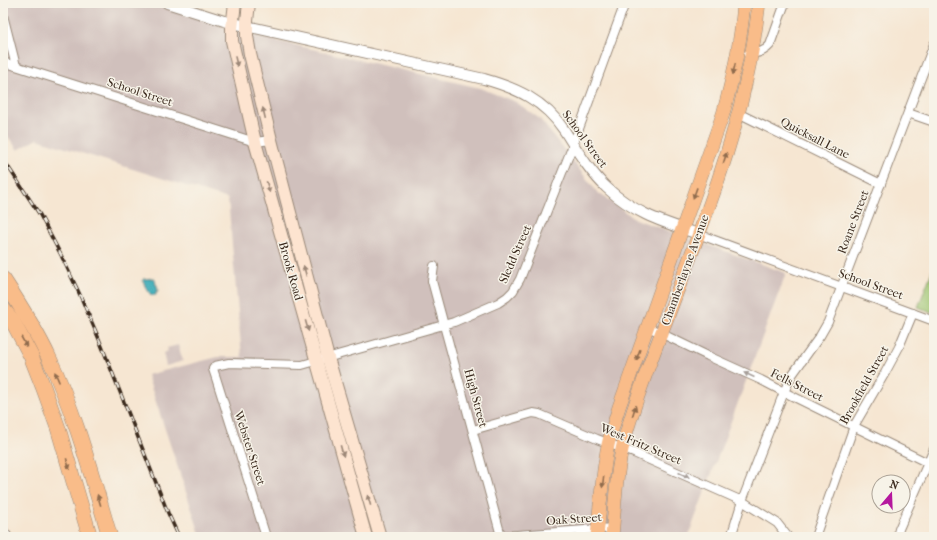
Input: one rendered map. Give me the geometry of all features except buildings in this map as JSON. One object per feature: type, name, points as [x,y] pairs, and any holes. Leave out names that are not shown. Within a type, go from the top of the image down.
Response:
[{"type":"highway","points":[[3,279],[30,320],[64,393],[81,438],[110,537]]},
{"type":"highway","points":[[3,309],[12,320],[31,356],[42,382],[58,428],[90,537]]},
{"type":"main road","name":"Brook Road","points":[[235,3],[232,23],[232,41],[255,142],[380,537]]},
{"type":"main road","name":"Brook Road","points":[[249,3],[246,26],[250,54],[366,537]]},
{"type":"main road","name":"Chamberlayne Avenue","points":[[598,533],[602,487],[609,444],[619,407],[723,114],[738,53],[744,3]]},
{"type":"main road","name":"Chamberlayne Avenue","points":[[612,533],[622,448],[636,402],[724,161],[746,82],[752,54],[759,3]]},
{"type":"street","name":"School Street","points":[[167,3],[232,23],[484,79],[520,91],[543,106],[551,114],[564,130],[573,146],[596,177],[616,196],[634,209],[650,217],[934,322]]},
{"type":"street","name":"Sledd Street","points":[[215,366],[229,363],[302,365],[454,322],[498,303],[507,297],[513,291],[520,279],[573,146],[626,3]]},
{"type":"street","points":[[738,53],[759,53],[770,45],[785,3]]},
{"type":"street","points":[[3,15],[16,66]]},
{"type":"street","name":"Roane Street","points":[[731,537],[742,501],[784,392],[792,375],[820,336],[828,322],[934,44]]},
{"type":"street","name":"School Street","points":[[3,62],[255,142],[271,140]]},
{"type":"street","name":"Quicksall Lane","points":[[738,113],[881,184]]},
{"type":"street","points":[[908,113],[934,122]]},
{"type":"street","name":"High Street","points":[[434,266],[432,281],[501,536]]},
{"type":"street","name":"Brookfield Street","points":[[815,537],[854,426],[899,347],[913,313]]},
{"type":"street","name":"Fells Street","points":[[648,327],[761,380],[931,464]]},
{"type":"street","name":"Webster Street","points":[[215,366],[213,369],[214,374],[266,537]]},
{"type":"street","name":"West Fritz Street","points":[[473,430],[536,413],[622,448],[742,501],[777,523],[788,537]]},
{"type":"street","points":[[897,537],[908,509],[931,464],[934,449]]},
{"type":"street","points":[[3,530],[8,537]]},
{"type":"street","name":"Oak Street","points":[[489,537],[612,533]]},
{"type":"shaded area","points":[[3,3],[148,3],[256,36],[480,88],[516,102],[540,119],[597,192],[635,219],[786,273],[688,537],[201,537],[147,375],[218,357],[242,357],[228,199],[37,139],[18,150],[3,130]]},
{"type":"shaded area","points":[[178,345],[183,361],[166,366],[163,353],[168,351],[167,348]]},
{"type":"green space","points":[[934,266],[934,313],[918,307]]},
{"type":"water","points":[[154,278],[158,291],[156,291],[156,295],[151,295],[143,280]]},
{"type":"railway","points":[[3,159],[40,215],[80,295],[179,537]]}]
